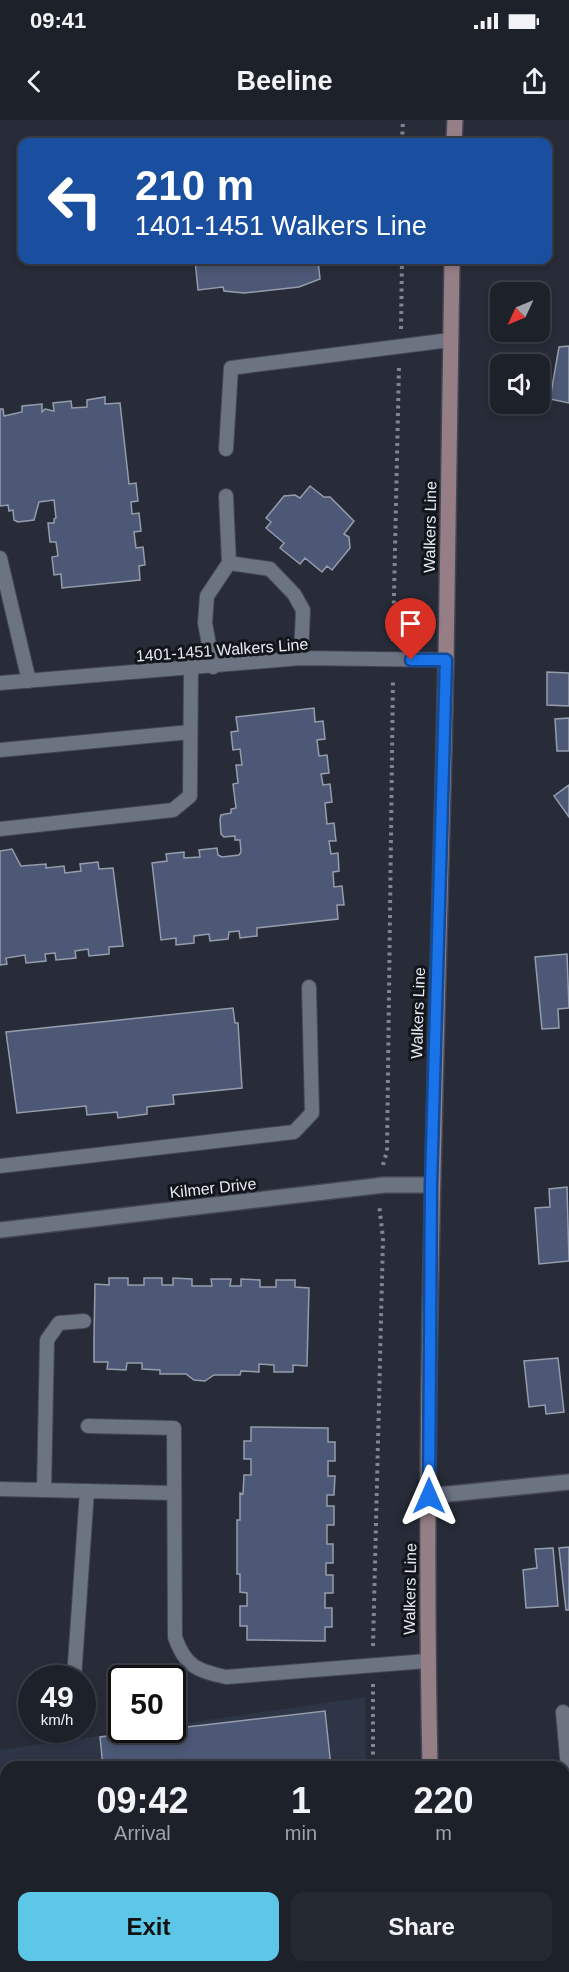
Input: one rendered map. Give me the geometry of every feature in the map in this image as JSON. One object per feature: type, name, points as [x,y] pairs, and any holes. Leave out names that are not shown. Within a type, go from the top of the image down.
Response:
[{"type":"main road","points":[[454,138],[455,120]]},
{"type":"main road","name":"Walkers Line","points":[[430,1761],[427,1661],[431,1185],[446,660],[452,264]]},
{"type":"street","name":"Kilmer Drive","points":[[0,1230],[376,1186],[431,1185]]},
{"type":"street","points":[[429,1496],[569,1482]]},
{"type":"lane","points":[[226,449],[231,368],[450,340]]},
{"type":"lane","points":[[213,667],[205,623],[207,596],[229,563],[226,496]]},
{"type":"lane","points":[[0,558],[7,617],[29,681]]},
{"type":"lane","points":[[229,563],[270,569],[294,594],[303,610],[301,658]]},
{"type":"lane","name":"1401-1451 Walkers Line","points":[[0,683],[191,669],[301,658],[446,660]]},
{"type":"lane","points":[[0,829],[173,810],[190,796],[191,669]]},
{"type":"lane","points":[[0,750],[190,732]]},
{"type":"lane","points":[[0,1166],[294,1132],[312,1113],[309,987]]},
{"type":"lane","points":[[44,1490],[47,1340],[59,1323],[84,1321]]},
{"type":"lane","points":[[88,1426],[174,1428],[175,1637],[189,1664],[207,1673],[226,1677],[427,1661]]},
{"type":"lane","points":[[0,1489],[173,1493]]},
{"type":"lane","points":[[75,1665],[87,1491]]},
{"type":"lane","points":[[563,1712],[567,1761]]},
{"type":"path","points":[[402,138],[403,120]]},
{"type":"path","points":[[373,1761],[372,1665],[383,1238],[376,1186],[387,1151],[393,660],[402,264]]},
{"type":"shaded area","points":[[365,1697],[366,1761],[0,1761],[0,1750],[49,1743],[96,1743],[96,1736],[108,1735],[108,1743],[186,1743],[186,1723]]},
{"type":"building","points":[[195,264],[318,264],[320,279],[299,287],[244,293],[224,291],[223,287],[198,290]]},
{"type":"building","points":[[569,346],[569,403],[550,399],[559,347]]},
{"type":"building","points":[[105,397],[105,404],[120,403],[129,484],[136,483],[138,501],[131,502],[132,514],[139,513],[141,531],[134,532],[136,548],[143,547],[145,565],[139,566],[140,580],[62,588],[61,574],[54,575],[52,557],[58,556],[56,542],[50,542],[48,523],[54,523],[56,518],[54,500],[39,502],[34,520],[18,522],[14,520],[13,510],[9,511],[8,505],[0,506],[0,409],[3,409],[4,416],[22,412],[22,406],[42,404],[42,412],[45,409],[54,411],[53,403],[71,401],[72,408],[87,407],[87,400]]},
{"type":"building","points":[[310,486],[324,497],[330,497],[354,521],[344,534],[349,537],[350,548],[332,570],[327,566],[322,572],[305,558],[300,564],[280,548],[284,543],[266,528],[271,522],[266,518],[284,496],[295,495],[300,498]]},
{"type":"building","points":[[547,672],[569,673],[569,706],[547,705]]},
{"type":"building","points":[[314,708],[315,722],[323,721],[325,739],[317,740],[319,756],[327,755],[329,773],[321,774],[323,785],[330,784],[332,802],[325,803],[327,824],[334,823],[336,841],[329,841],[331,854],[338,853],[339,871],[333,872],[334,887],[342,886],[344,905],[337,905],[338,919],[257,928],[257,936],[240,938],[239,931],[229,932],[228,939],[210,941],[209,934],[194,936],[194,943],[176,945],[176,938],[161,940],[152,863],[167,861],[166,854],[184,852],[184,858],[200,857],[199,850],[217,848],[218,855],[222,857],[239,855],[241,852],[240,840],[235,840],[235,836],[224,837],[221,834],[220,819],[221,815],[231,813],[231,809],[236,808],[233,784],[238,783],[236,765],[242,765],[240,749],[233,750],[231,732],[238,731],[236,717]]},
{"type":"building","points":[[569,718],[569,751],[557,751],[555,719]]},
{"type":"building","points":[[569,785],[569,817],[554,796]]},
{"type":"building","points":[[12,849],[21,866],[46,864],[46,868],[64,866],[65,873],[81,871],[80,864],[98,862],[99,869],[113,868],[123,946],[109,947],[109,954],[89,956],[88,949],[75,951],[76,958],[56,960],[55,953],[45,954],[46,961],[26,963],[25,955],[6,958],[7,964],[0,965],[0,851]]},
{"type":"building","points":[[567,954],[569,1008],[558,1009],[559,1028],[542,1029],[535,957]]},
{"type":"building","points":[[233,1008],[235,1023],[238,1023],[242,1088],[173,1095],[174,1104],[147,1107],[147,1114],[118,1118],[117,1112],[87,1115],[86,1106],[17,1113],[6,1032]]},
{"type":"building","points":[[567,1187],[569,1261],[539,1264],[535,1208],[550,1207],[549,1189]]},
{"type":"building","points":[[109,1278],[128,1278],[128,1285],[144,1285],[144,1278],[162,1278],[162,1285],[173,1285],[173,1278],[192,1279],[192,1286],[212,1286],[211,1279],[231,1279],[230,1286],[241,1286],[241,1279],[260,1280],[260,1287],[276,1287],[276,1280],[295,1280],[295,1287],[309,1288],[307,1366],[293,1365],[293,1372],[274,1372],[274,1365],[259,1364],[259,1372],[241,1371],[240,1375],[214,1375],[205,1381],[194,1380],[186,1374],[160,1374],[160,1370],[142,1369],[142,1363],[127,1363],[126,1370],[107,1369],[108,1362],[94,1362],[95,1284],[109,1285]]},
{"type":"building","points":[[558,1358],[564,1412],[546,1414],[545,1405],[529,1407],[524,1361]]},
{"type":"building","points":[[251,1427],[328,1428],[328,1442],[335,1442],[335,1461],[328,1461],[328,1476],[335,1476],[334,1495],[327,1495],[327,1506],[334,1506],[334,1525],[327,1525],[327,1544],[333,1544],[333,1563],[326,1563],[326,1575],[333,1575],[333,1593],[325,1593],[325,1608],[332,1608],[332,1627],[325,1627],[325,1641],[247,1640],[247,1626],[240,1626],[240,1606],[247,1606],[247,1593],[240,1592],[240,1574],[237,1574],[237,1520],[240,1520],[240,1493],[243,1494],[244,1475],[251,1475],[251,1459],[244,1459],[244,1441],[251,1441]]},
{"type":"building","points":[[569,1547],[569,1610],[566,1610],[559,1548]]},
{"type":"building","points":[[553,1548],[558,1606],[526,1608],[523,1570],[537,1568],[535,1549]]},
{"type":"building","points":[[325,1711],[330,1761],[102,1761],[100,1737],[108,1736],[108,1743],[186,1743],[186,1727]]},
{"type":"route","points":[[411,660],[446,660],[431,1185],[429,1496]]}]
